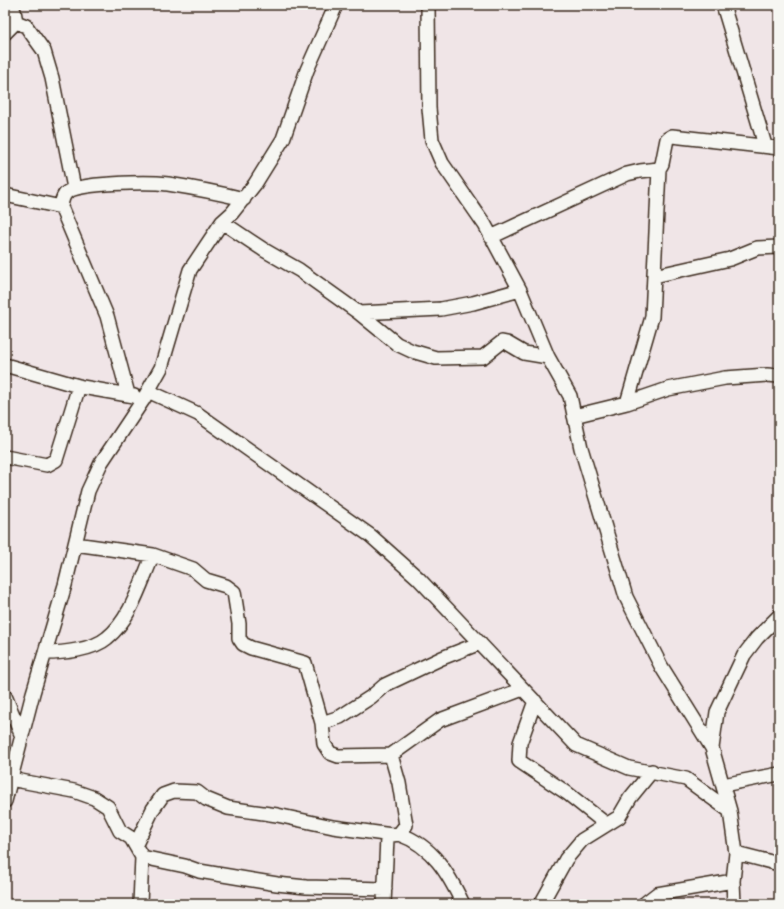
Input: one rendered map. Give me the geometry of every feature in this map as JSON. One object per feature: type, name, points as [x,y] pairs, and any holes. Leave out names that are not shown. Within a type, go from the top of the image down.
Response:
[{"type":"street","points":[[10,5],[14,11],[16,22]]},
{"type":"street","points":[[140,904],[142,857],[136,844],[131,838],[120,831],[108,807],[94,798],[74,791],[7,791],[65,585],[88,491],[101,463],[146,395],[160,368],[190,270],[222,222],[244,199],[255,184],[283,139],[307,70],[336,5]]},
{"type":"street","points":[[428,5],[429,108],[432,140],[442,163],[491,237],[520,290],[548,357],[570,396],[581,448],[626,597],[661,666],[712,748],[730,811],[736,853],[733,881],[734,904]]},
{"type":"street","points":[[723,5],[765,146]]},
{"type":"street","points":[[5,33],[16,22]]},
{"type":"street","points":[[16,22],[26,26],[44,51],[52,78],[74,188]]},
{"type":"street","points":[[627,403],[652,318],[659,169],[662,164],[667,139],[672,136],[779,148]]},
{"type":"street","points":[[491,237],[627,174],[640,170],[659,169]]},
{"type":"street","points":[[128,394],[107,316],[62,207],[62,198],[67,192],[74,188],[93,184],[166,184],[244,199]]},
{"type":"street","points":[[5,195],[62,207]]},
{"type":"street","points":[[222,222],[264,250],[299,270],[359,313],[397,344],[412,352],[436,358],[483,357],[502,342],[507,343],[524,353],[548,357]]},
{"type":"street","points":[[654,276],[730,259],[757,248],[779,247]]},
{"type":"street","points":[[359,313],[441,309],[473,303],[520,290]]},
{"type":"street","points":[[5,365],[79,386],[128,394],[146,395],[198,414],[371,536],[418,578],[576,745],[629,768],[652,771],[686,779],[730,811]]},
{"type":"street","points":[[574,416],[627,403],[668,389],[725,378],[767,375],[779,376]]},
{"type":"street","points":[[5,456],[47,465],[56,460],[79,386]]},
{"type":"street","points":[[75,544],[153,555],[193,569],[206,580],[226,586],[234,592],[239,624],[239,638],[243,644],[251,648],[305,663],[322,723],[324,744],[330,753],[338,756],[391,755],[440,720],[523,689]]},
{"type":"street","points":[[45,653],[63,653],[84,649],[106,640],[116,629],[130,606],[153,555]]},
{"type":"street","points":[[712,748],[718,712],[744,655],[757,638],[779,616]]},
{"type":"street","points":[[322,723],[340,717],[371,697],[385,685],[442,658],[480,643]]},
{"type":"street","points":[[5,696],[22,734]]},
{"type":"street","points":[[535,701],[520,743],[519,761],[567,793],[606,824]]},
{"type":"street","points":[[384,904],[387,838],[405,828],[406,819],[391,755]]},
{"type":"street","points":[[541,904],[566,859],[582,840],[619,817],[630,798],[652,771]]},
{"type":"street","points":[[722,785],[779,774]]},
{"type":"street","points":[[136,844],[153,809],[163,795],[174,791],[196,792],[206,799],[228,808],[277,815],[333,827],[396,834],[415,840],[434,857],[448,875],[462,904]]},
{"type":"street","points":[[736,853],[779,864]]},
{"type":"street","points":[[142,857],[185,866],[199,871],[277,884],[306,887],[385,889]]},
{"type":"street","points":[[644,904],[657,894],[733,881]]}]
